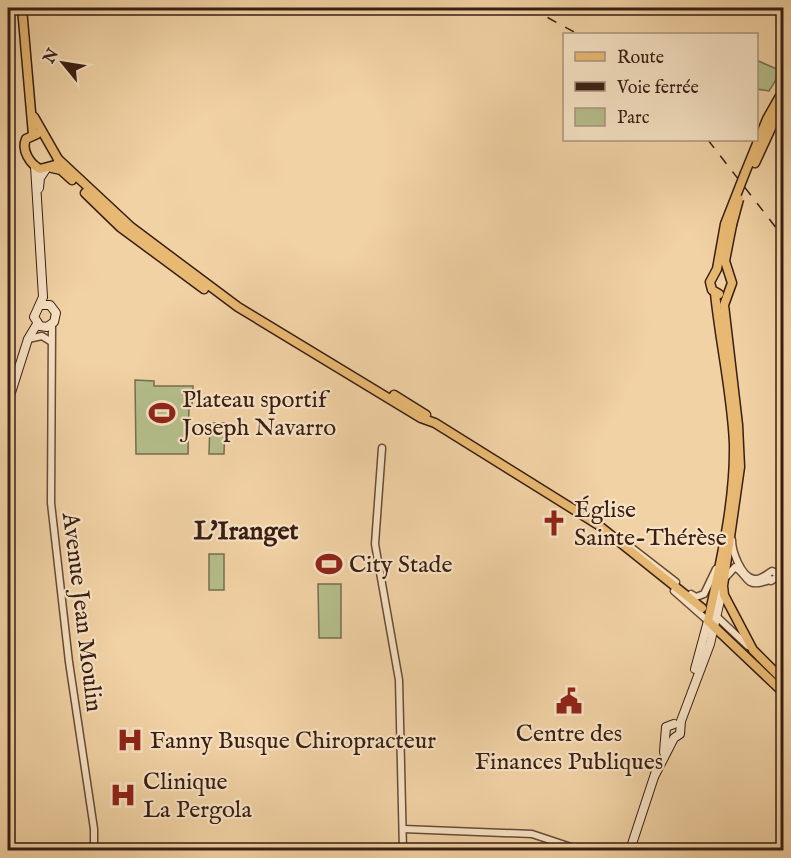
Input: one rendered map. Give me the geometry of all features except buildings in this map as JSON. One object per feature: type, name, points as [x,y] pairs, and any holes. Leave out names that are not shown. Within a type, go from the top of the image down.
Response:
[{"type":"main road","points":[[22,8],[33,135]]},
{"type":"main road","points":[[26,60],[33,112],[44,136],[57,153],[58,159],[131,227],[238,307],[385,390],[424,413],[435,423]]},
{"type":"main road","points":[[709,611],[732,486],[734,442],[715,293],[710,282],[728,224],[767,119],[783,89]]},
{"type":"main road","points":[[747,173],[783,100]]},
{"type":"main road","points":[[44,136],[33,135],[26,139],[24,149],[35,166],[44,297],[34,314],[44,325]]},
{"type":"main road","points":[[8,402],[27,339],[56,313],[50,305],[39,183],[58,159]]},
{"type":"main road","points":[[35,166],[66,173],[112,220],[143,245],[198,285],[231,306],[238,307]]},
{"type":"main road","points":[[112,220],[131,227]]},
{"type":"main road","points":[[728,224],[725,261],[731,286],[726,293],[724,326],[740,444],[733,530],[723,584],[724,595],[753,650],[783,681]]},
{"type":"main road","points":[[143,245],[166,260],[171,259]]},
{"type":"main road","points":[[714,274],[721,272],[729,276]]},
{"type":"main road","points":[[715,293],[726,293]]},
{"type":"main road","points":[[40,305],[50,305]]},
{"type":"main road","points":[[346,370],[602,527],[709,611],[715,625],[783,693]]},
{"type":"main road","points":[[709,611],[723,584]]},
{"type":"main road","points":[[677,726],[699,675],[715,625]]},
{"type":"main road","points":[[715,625],[783,687]]},
{"type":"main road","points":[[671,737],[679,735],[677,726],[698,663],[715,625]]},
{"type":"main road","points":[[671,737],[666,728],[677,726]]},
{"type":"main road","points":[[630,850],[655,775],[671,737]]},
{"type":"street","name":"Avenue Jean Moulin","points":[[44,325],[50,341],[51,503],[69,662],[94,829],[94,850]]},
{"type":"street","points":[[27,339],[42,336],[50,341]]},
{"type":"street","points":[[382,448],[375,544],[399,680],[403,850]]},
{"type":"street","points":[[602,527],[631,544],[753,650]]},
{"type":"street","points":[[602,527],[715,625]]},
{"type":"street","points":[[723,584],[732,567],[739,569],[742,577],[752,584],[768,577],[754,579],[745,572],[733,552],[733,530]]},
{"type":"street","points":[[691,594],[696,597],[704,594],[720,560]]},
{"type":"street","points":[[699,675],[716,639],[726,637]]},
{"type":"street","points":[[403,829],[532,834],[580,850]]},
{"type":"green space","points":[[758,61],[777,69],[779,75],[769,91],[758,89]]},
{"type":"green space","name":"Plateau sportif Joseph Navarro","points":[[135,380],[154,381],[154,386],[193,386],[192,405],[189,406],[188,454],[136,454]]},
{"type":"green space","points":[[210,423],[225,423],[224,454],[209,454]]},
{"type":"green space","points":[[209,554],[224,554],[224,590],[209,590]]},
{"type":"green space","points":[[318,584],[341,584],[341,638],[319,638]]},
{"type":"tunnel","points":[[711,616],[723,627]]},
{"type":"railway","points":[[530,8],[576,33]]},
{"type":"railway","points":[[709,141],[784,238]]},
{"type":"place","name":"Plateau sportif Joseph Navarro","points":[[162,413]]},
{"type":"place","name":"Église Sainte-Thérèse","points":[[554,523]]},
{"type":"place","name":"City Stade","points":[[329,564]]},
{"type":"place","name":"Centre des Finances Publiques","points":[[569,701]]},
{"type":"place","name":"Fanny Busque Chiropracteur","points":[[130,740]]},
{"type":"place","name":"Clinique La Pergola","points":[[123,795]]},
{"type":"district","name":"L'Iranget","points":[[246,530]]}]
